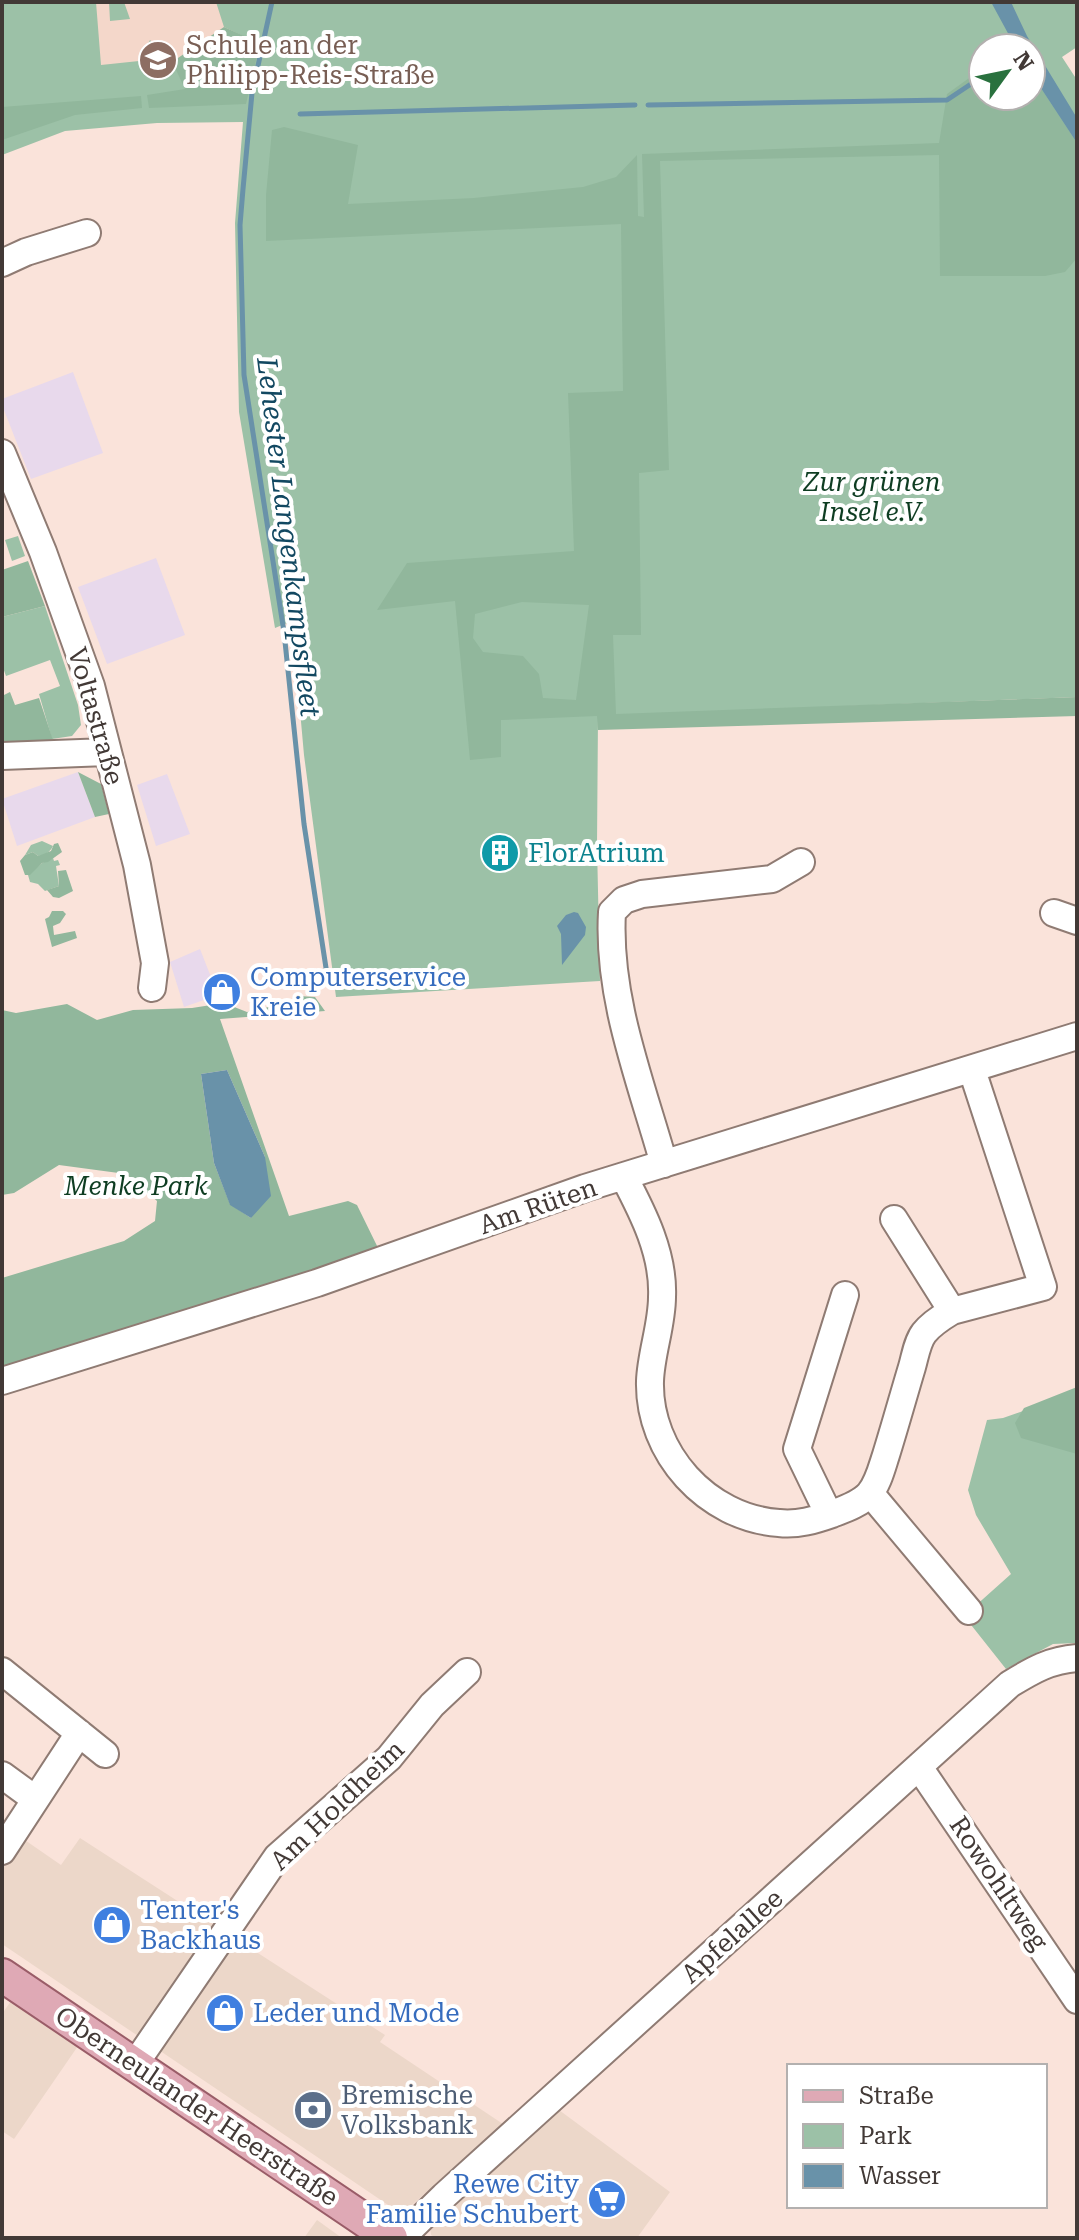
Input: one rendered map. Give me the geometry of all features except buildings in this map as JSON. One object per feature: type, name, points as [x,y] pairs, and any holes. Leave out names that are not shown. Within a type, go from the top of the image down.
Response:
[{"type":"main road","name":"Oberneulander Heerstraße","points":[[2,1975],[391,2238]]},
{"type":"street","points":[[2,263],[87,233]]},
{"type":"street","name":"Voltastraße","points":[[2,453],[43,552],[91,686],[140,879],[156,971],[152,988]]},
{"type":"street","points":[[2,756],[107,752]]},
{"type":"street","points":[[664,1164],[614,984],[612,912],[624,900],[642,894],[772,879],[801,862]]},
{"type":"street","name":"Am Rüten","points":[[2,1381],[317,1283],[664,1164],[1077,1036]]},
{"type":"street","points":[[624,1177],[644,1215],[659,1261],[662,1297],[650,1378],[650,1401],[659,1437],[677,1466],[697,1488],[721,1507],[752,1519],[780,1523],[804,1522],[829,1515],[854,1505],[870,1493],[881,1472],[922,1335],[939,1318],[952,1311],[1043,1287],[972,1070]]},
{"type":"street","points":[[894,1219],[952,1311]]},
{"type":"street","points":[[829,1515],[797,1449],[845,1295]]},
{"type":"street","points":[[870,1493],[969,1611]]},
{"type":"street","name":"Apfelallee","points":[[401,2238],[1010,1684],[1056,1659],[1077,1658]]},
{"type":"street","points":[[2,1671],[105,1754]]},
{"type":"street","name":"Am Holdheim","points":[[135,2064],[277,1857],[389,1758],[432,1705],[467,1672]]},
{"type":"street","points":[[2,1851],[79,1733]]},
{"type":"street","name":"Rowohltweg","points":[[919,1767],[1077,2000]]},
{"type":"street","points":[[2,1775],[35,1799]]},
{"type":"shaded area","name":"Schule an der Philipp-Reis-Straße","points":[[61,2],[266,2],[246,78],[70,103]]},
{"type":"shaded area","points":[[73,372],[103,453],[31,479],[2,399]]},
{"type":"shaded area","points":[[156,558],[185,635],[107,664],[78,587]]},
{"type":"shaded area","points":[[78,772],[95,817],[17,846],[2,799]]},
{"type":"shaded area","points":[[167,774],[190,834],[156,846],[137,785]]},
{"type":"shaded area","points":[[200,949],[218,995],[184,1007],[170,962]]},
{"type":"shaded area","points":[[19,1836],[61,1865],[80,1838],[385,2035],[380,2042],[503,2124],[405,2211],[397,2211],[2,1944],[2,1861]]},
{"type":"shaded area","points":[[11,2001],[78,2046],[14,2139],[2,2131],[2,2014]]},
{"type":"shaded area","points":[[559,2110],[670,2192],[637,2238],[436,2238],[431,2235],[430,2227]]},
{"type":"shaded area","points":[[317,2220],[342,2238],[304,2238]]},
{"type":"green space","name":"Zur grünen Insel e.V.","points":[[2,2],[96,2],[101,65],[139,61],[150,40],[172,62],[186,89],[256,42],[224,27],[216,2],[1077,2],[1077,47],[1062,57],[1077,80],[1077,697],[598,716],[600,981],[336,997],[304,755],[292,621],[275,628],[239,412],[235,223],[243,122],[157,123],[65,131],[2,155]]},
{"type":"green space","points":[[109,2],[124,2],[130,19],[110,21]]},
{"type":"green space","points":[[224,27],[260,43],[246,104],[149,108],[147,95],[185,89],[172,62]]},
{"type":"green space","points":[[967,80],[967,112],[1047,112],[1047,97],[1077,143],[1077,258],[1065,272],[1045,276],[940,276],[939,155],[660,161],[669,470],[639,473],[641,635],[613,635],[616,714],[1077,697],[1077,716],[598,730],[597,716],[501,720],[501,757],[470,760],[455,601],[377,610],[407,563],[574,551],[568,393],[623,391],[621,224],[266,241],[266,195],[272,130],[284,127],[358,145],[348,204],[474,198],[583,187],[616,177],[637,155],[638,216],[644,217],[642,154],[939,143],[947,94]],"holes":[[[522,602],[589,605],[576,700],[543,698],[539,674],[523,656],[483,652],[473,638],[475,614]]]},
{"type":"green space","points":[[141,96],[142,108],[75,115],[2,140],[2,107]]},
{"type":"green space","points":[[18,536],[25,556],[12,561],[5,540]]},
{"type":"green space","points":[[28,561],[45,606],[2,617],[2,570]]},
{"type":"green space","points":[[45,606],[78,705],[81,725],[72,736],[52,739],[39,694],[60,686],[50,660],[6,676],[2,665],[2,617]]},
{"type":"green space","points":[[10,692],[15,705],[39,698],[54,743],[2,742],[2,696]]},
{"type":"green space","points":[[78,772],[101,784],[109,814],[95,817]]},
{"type":"green space","points":[[42,841],[53,846],[49,852],[41,856],[33,852],[25,855],[31,845]]},
{"type":"green space","points":[[58,843],[62,852],[42,863],[30,875],[25,875],[20,861],[25,855],[33,852],[38,856],[51,851]]},
{"type":"green space","points":[[53,858],[60,865],[56,866],[59,886],[45,891],[38,884],[30,882],[28,875]]},
{"type":"green space","points":[[66,870],[73,891],[59,898],[53,897],[47,890],[59,886],[58,871]]},
{"type":"green space","points":[[52,911],[66,914],[60,923],[53,926],[54,935],[75,931],[77,938],[52,947],[45,919]]},
{"type":"green space","name":"Menke Park","points":[[299,996],[315,997],[325,1011],[220,1019],[289,1216],[348,1201],[357,1205],[380,1252],[2,1371],[2,1278],[124,1241],[155,1221],[157,1201],[126,1174],[59,1165],[14,1193],[2,1195],[2,1010],[16,1013],[67,1004],[97,1020],[133,1010],[192,1008],[224,1003],[247,1012],[286,1003]],"holes":[[[227,1070],[265,1157],[251,1218],[230,1204],[214,1163],[201,1074]]]},
{"type":"green space","points":[[1077,1387],[1077,1454],[1021,1438],[1015,1423],[1024,1408]]},
{"type":"green space","points":[[1077,1392],[1077,1643],[1053,1644],[1006,1669],[964,1616],[1011,1574],[976,1515],[968,1490],[987,1420],[1003,1418]]},
{"type":"water","points":[[991,2],[1011,2],[1025,32],[1007,32]]},
{"type":"water","points":[[1047,69],[1077,118],[1077,143],[1047,97]]},
{"type":"water","points":[[578,913],[586,927],[585,935],[562,965],[561,934],[557,926],[566,915]]},
{"type":"water","points":[[227,1070],[265,1157],[271,1196],[251,1218],[230,1205],[214,1163],[201,1074]]},
{"type":"waterway","name":"Lehester Langenkampsfleet","points":[[272,2],[252,93],[240,225],[244,375],[284,632],[304,824],[328,981]]},
{"type":"waterway","points":[[648,105],[947,100],[967,87]]},
{"type":"waterway","points":[[300,114],[635,105]]},
{"type":"place","name":"Schule an der Philipp-Reis-Straße","points":[[158,60]]},
{"type":"place","name":"FlorAtrium","points":[[500,853]]},
{"type":"place","name":"Computerservice Kreie","points":[[222,992]]},
{"type":"place","name":"Tenter's Backhaus","points":[[112,1925]]},
{"type":"place","name":"Leder und Mode","points":[[225,2013]]},
{"type":"place","name":"Bremische Volksbank","points":[[313,2110]]},
{"type":"place","name":"Rewe City Familie Schubert","points":[[607,2199]]}]
